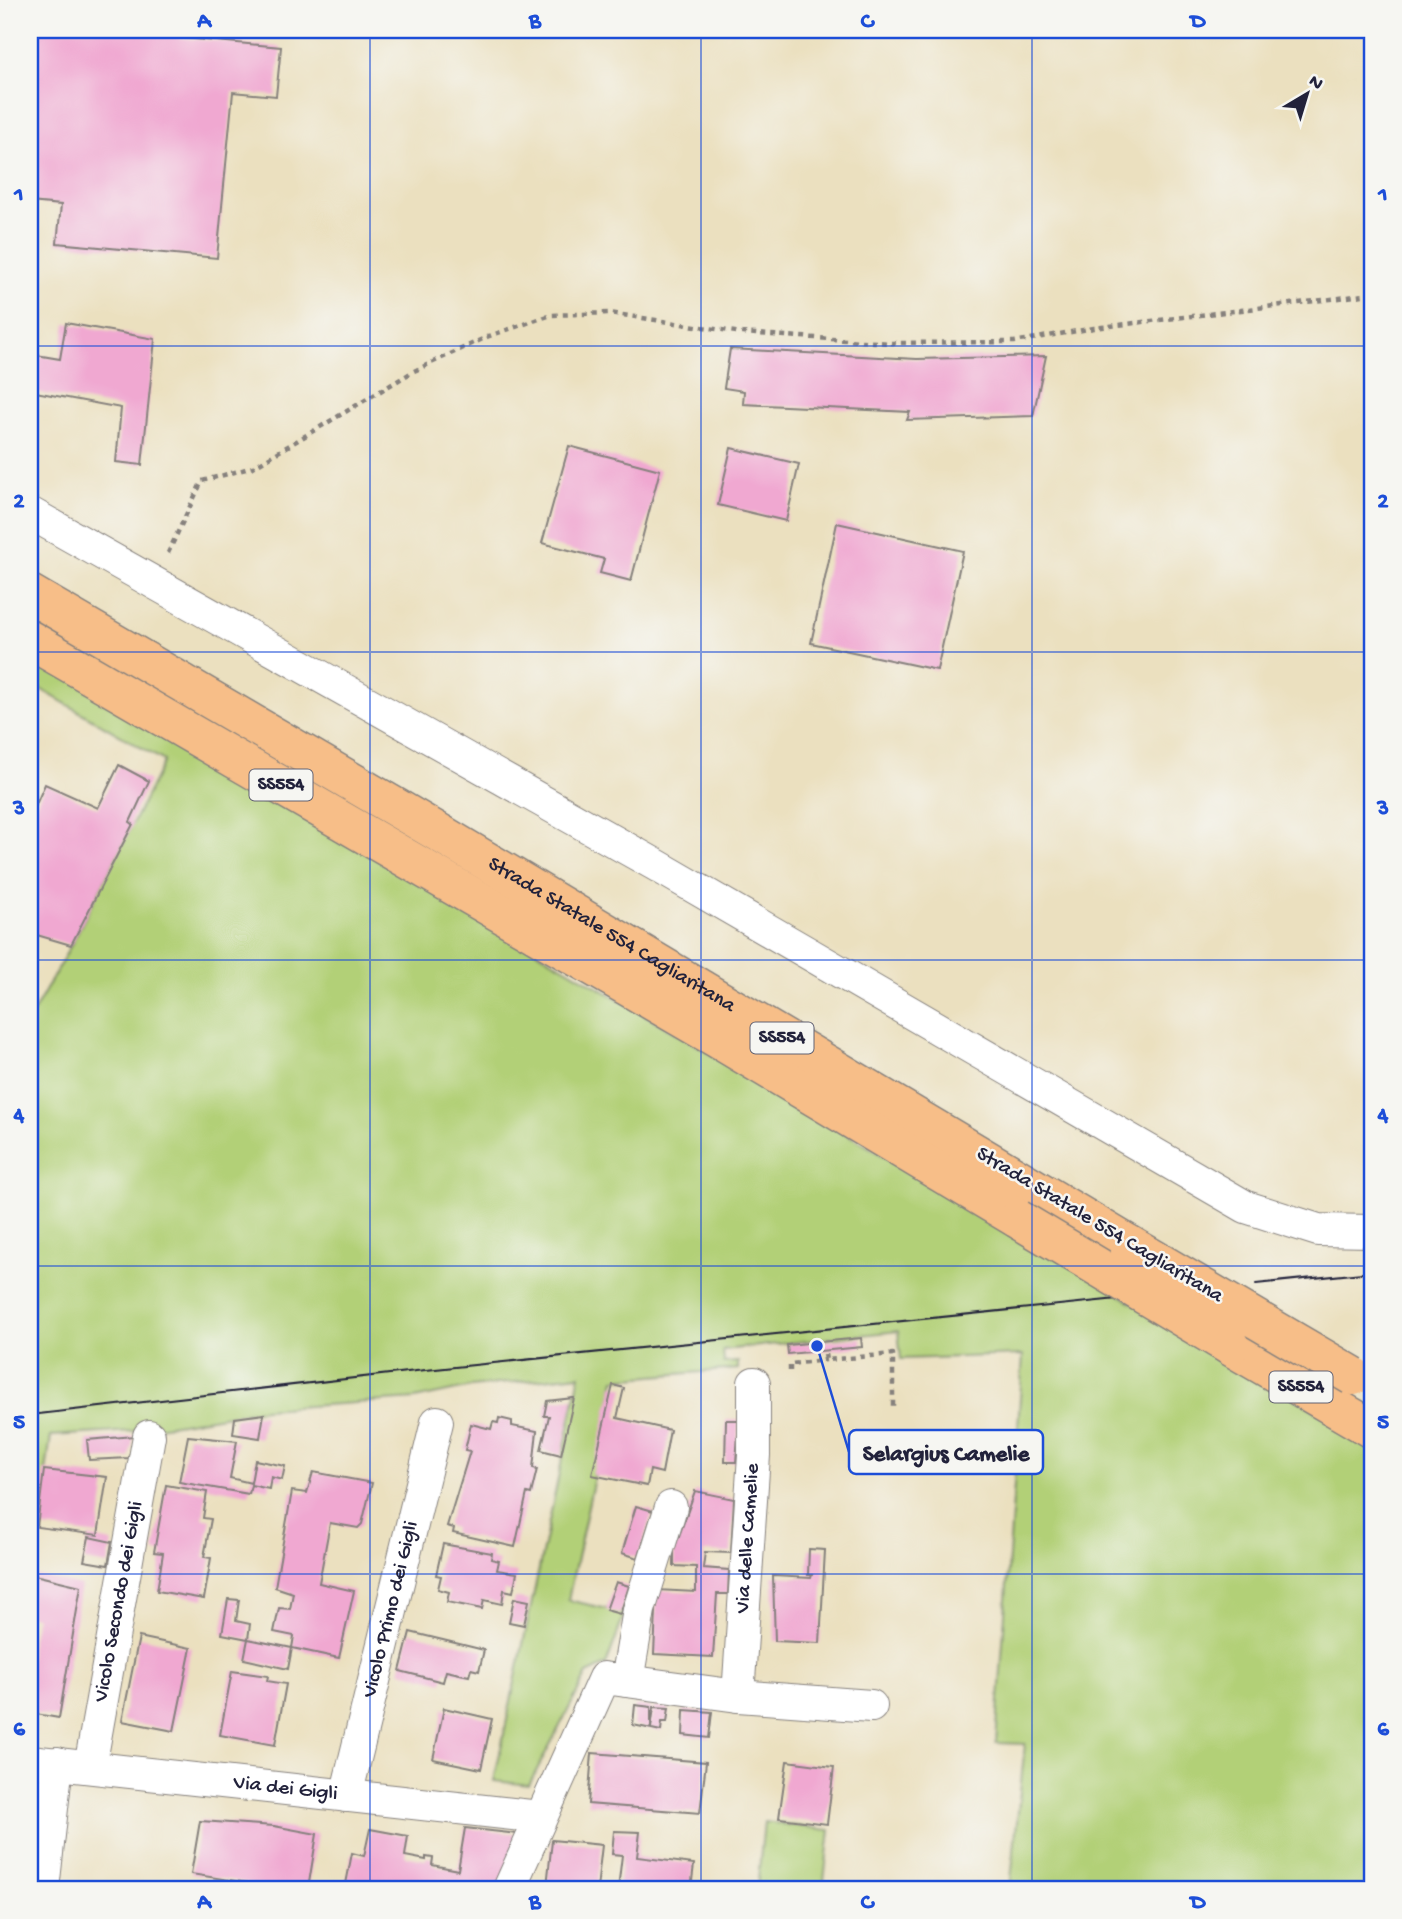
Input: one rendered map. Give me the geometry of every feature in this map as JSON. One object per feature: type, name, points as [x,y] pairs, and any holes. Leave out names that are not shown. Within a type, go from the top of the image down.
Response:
[{"type":"main road","name":"Strada Statale 554 Cagliaritana","points":[[30,594],[436,831],[1362,1382]]},
{"type":"main road","name":"Strada Statale 554 Cagliaritana","points":[[30,640],[713,1035],[1372,1429]]},
{"type":"street","points":[[30,513],[656,865],[1246,1207],[1318,1230],[1372,1231]]},
{"type":"street","name":"Via delle Camelie","points":[[738,1696],[754,1455],[754,1383]]},
{"type":"street","name":"Vicolo Primo dei Gigli","points":[[346,1796],[437,1422]]},
{"type":"street","name":"Vicolo Secondo dei Gigli","points":[[90,1767],[149,1436]]},
{"type":"street","points":[[627,1681],[639,1610],[671,1507]]},
{"type":"street","points":[[509,1889],[604,1678],[738,1696],[871,1706]]},
{"type":"street","points":[[43,1762],[44,1889]]},
{"type":"street","name":"Via dei Gigli","points":[[43,1762],[540,1817]]},
{"type":"path","points":[[154,583],[202,481],[253,467],[414,371],[489,337],[551,315],[610,313],[742,333],[891,343],[1014,342],[1094,328],[1372,294]]},
{"type":"path","points":[[825,1354],[826,1360]]},
{"type":"path","points":[[790,1371],[790,1364],[893,1354],[893,1408]]},
{"type":"green space","points":[[30,652],[1372,1444],[1372,1889],[1010,1889],[1025,1744],[996,1743],[1023,1355],[901,1359],[898,1331],[723,1350],[724,1363],[738,1362],[738,1369],[615,1379],[568,1600],[625,1613],[606,1665],[587,1674],[529,1785],[494,1781],[580,1375],[471,1387],[415,1399],[264,1409],[134,1431],[51,1436],[30,1585],[30,1018],[71,945],[164,761],[30,683]]},
{"type":"green space","points":[[764,1822],[830,1830],[823,1889],[757,1889]]},
{"type":"building","points":[[30,30],[99,30],[281,47],[276,96],[233,92],[217,258],[57,243],[61,205],[30,202]]},
{"type":"building","points":[[66,323],[155,339],[142,465],[116,462],[121,408],[30,391],[36,355],[60,359]]},
{"type":"building","points":[[730,349],[917,359],[1046,356],[1033,416],[907,420],[910,412],[743,404],[744,391],[724,388]]},
{"type":"building","points":[[569,446],[660,470],[631,581],[600,573],[604,559],[542,543]]},
{"type":"building","points":[[731,448],[799,464],[786,521],[718,505]]},
{"type":"building","points":[[837,523],[963,551],[937,670],[811,643]]},
{"type":"building","points":[[119,765],[149,781],[130,822],[133,824],[71,945],[30,933],[30,818],[45,784],[98,808]]},
{"type":"building","points":[[861,1338],[862,1347],[788,1354],[787,1345]]},
{"type":"building","points":[[613,1385],[624,1388],[617,1418],[670,1430],[662,1473],[650,1470],[647,1486],[592,1475]]},
{"type":"building","points":[[574,1398],[561,1455],[541,1450],[549,1416],[544,1416],[547,1401]]},
{"type":"building","points":[[264,1414],[260,1438],[233,1434],[235,1418]]},
{"type":"building","points":[[499,1418],[512,1421],[512,1426],[537,1431],[533,1468],[537,1469],[531,1494],[527,1493],[515,1547],[453,1533],[454,1528],[447,1526],[470,1451],[465,1450],[471,1424],[491,1429],[493,1422],[498,1423]]},
{"type":"building","points":[[726,1420],[739,1420],[736,1462],[725,1462]]},
{"type":"building","points":[[134,1436],[129,1458],[89,1460],[87,1440]]},
{"type":"building","points":[[188,1436],[237,1441],[230,1478],[251,1483],[255,1460],[285,1466],[282,1480],[271,1477],[269,1489],[251,1485],[249,1494],[179,1482]]},
{"type":"building","points":[[44,1470],[107,1477],[98,1535],[37,1527]]},
{"type":"building","points":[[313,1472],[372,1483],[362,1524],[358,1528],[330,1523],[319,1583],[354,1591],[339,1658],[292,1648],[294,1636],[274,1632],[279,1608],[290,1609],[293,1593],[275,1587],[292,1491],[307,1493]]},
{"type":"building","points":[[166,1485],[207,1492],[203,1518],[211,1519],[204,1557],[211,1558],[204,1599],[157,1591],[163,1553],[154,1552]]},
{"type":"building","points":[[695,1491],[734,1499],[731,1553],[705,1552],[703,1568],[729,1570],[728,1594],[717,1594],[713,1657],[654,1654],[657,1590],[696,1592],[696,1567],[674,1566],[674,1550]]},
{"type":"building","points":[[636,1506],[653,1511],[638,1558],[622,1553]]},
{"type":"building","points":[[89,1537],[112,1542],[108,1565],[84,1561]]},
{"type":"building","points":[[443,1544],[492,1553],[491,1559],[499,1561],[497,1570],[517,1573],[513,1592],[504,1590],[502,1604],[484,1600],[482,1609],[447,1602],[449,1592],[438,1589],[441,1576],[436,1575]]},
{"type":"building","points":[[809,1549],[825,1550],[820,1643],[775,1641],[773,1576],[811,1578],[812,1575],[808,1575]]},
{"type":"building","points":[[30,1574],[81,1586],[59,1718],[30,1713],[30,1647],[36,1617],[30,1616]]},
{"type":"building","points":[[616,1582],[629,1586],[620,1614],[606,1610]]},
{"type":"building","points":[[514,1598],[529,1601],[524,1625],[509,1622]]},
{"type":"building","points":[[228,1599],[239,1600],[236,1621],[250,1624],[248,1639],[222,1634]]},
{"type":"building","points":[[410,1632],[484,1650],[479,1671],[471,1669],[469,1676],[446,1671],[443,1682],[400,1671]]},
{"type":"building","points":[[139,1637],[191,1648],[174,1731],[122,1721]]},
{"type":"building","points":[[248,1639],[292,1648],[288,1669],[244,1659]]},
{"type":"building","points":[[232,1671],[268,1676],[267,1681],[286,1684],[275,1745],[220,1735]]},
{"type":"building","points":[[635,1705],[651,1707],[651,1728],[654,1707],[669,1708],[667,1722],[662,1722],[661,1731],[633,1725]]},
{"type":"building","points":[[444,1708],[492,1719],[481,1769],[433,1759]]},
{"type":"building","points":[[684,1710],[712,1712],[709,1738],[683,1735]]},
{"type":"building","points":[[592,1753],[706,1762],[700,1813],[588,1804]]},
{"type":"building","points":[[787,1761],[834,1767],[827,1824],[779,1818]]},
{"type":"building","points":[[200,1821],[274,1826],[317,1834],[308,1889],[286,1889],[191,1874]]},
{"type":"building","points":[[465,1828],[518,1834],[500,1889],[454,1886],[454,1889],[345,1889],[352,1853],[364,1856],[370,1829],[408,1836],[405,1856],[426,1860],[426,1857],[433,1858],[432,1865],[458,1870]]},
{"type":"building","points":[[614,1831],[640,1832],[637,1857],[694,1864],[691,1889],[618,1889],[622,1855],[612,1854]]},
{"type":"building","points":[[552,1840],[602,1845],[597,1889],[547,1886]]},
{"type":"tram line","points":[[1256,1284],[1372,1272]]},
{"type":"tram line","points":[[30,1415],[416,1371],[1127,1298]]},
{"type":"place","name":"Selargius Camelie","points":[[817,1346]]}]
